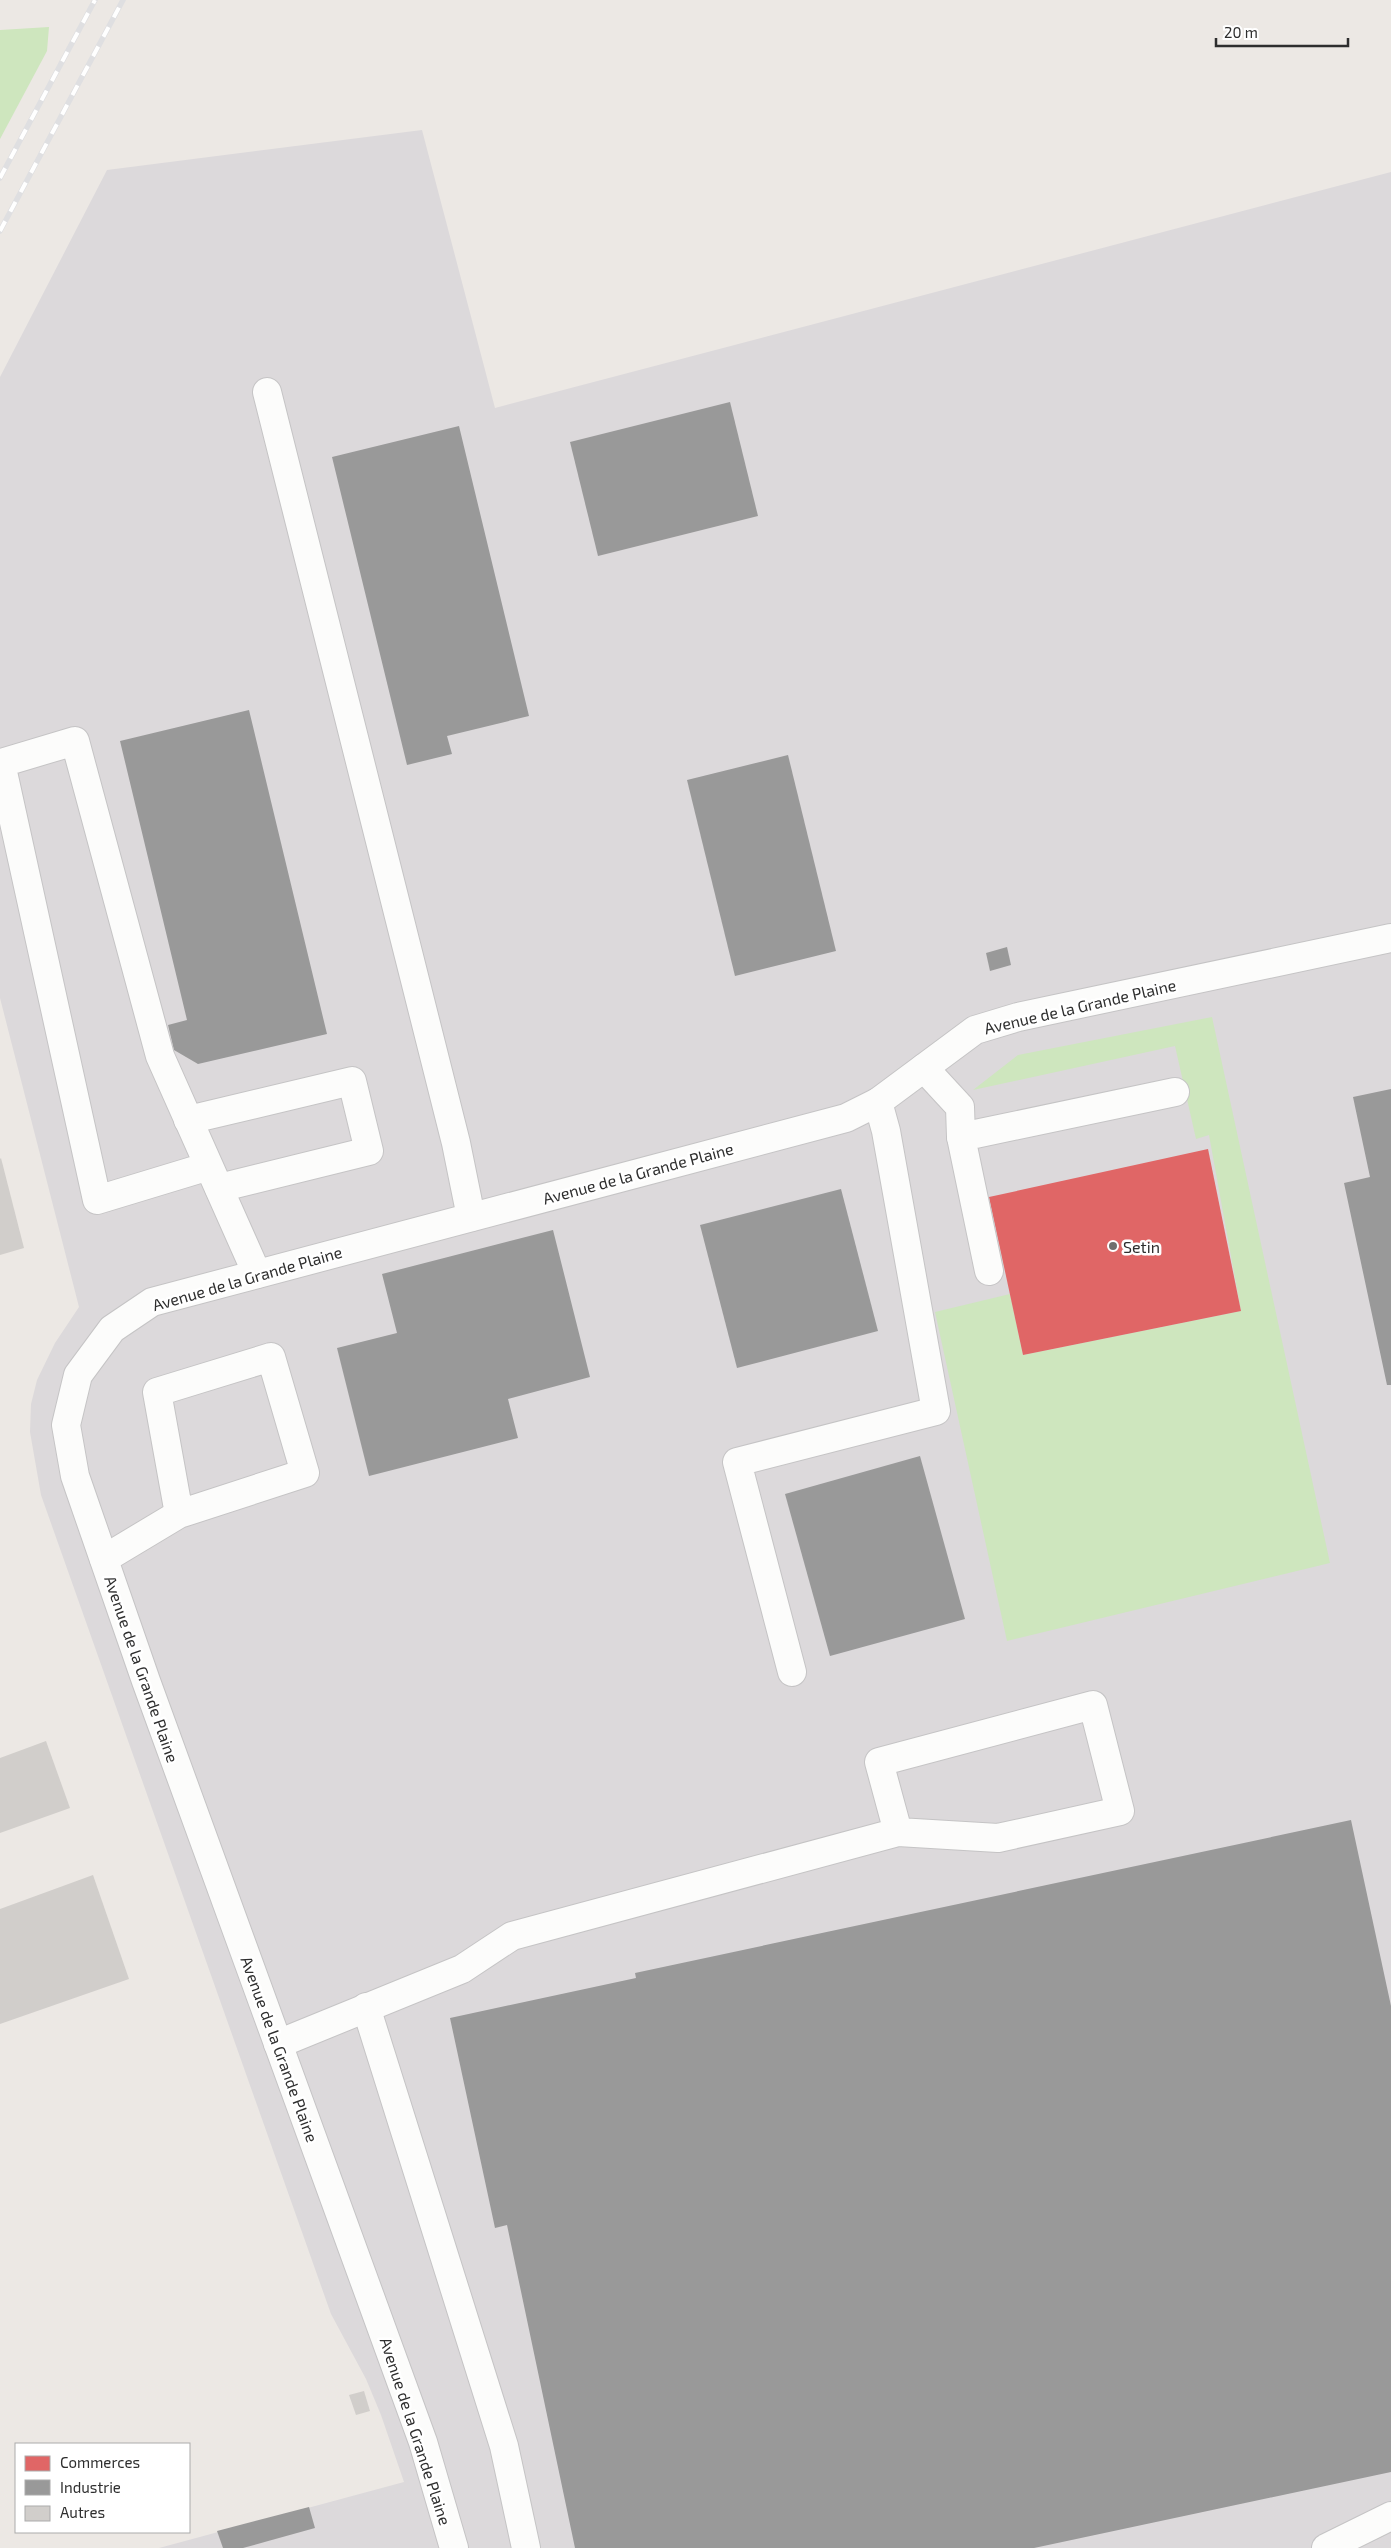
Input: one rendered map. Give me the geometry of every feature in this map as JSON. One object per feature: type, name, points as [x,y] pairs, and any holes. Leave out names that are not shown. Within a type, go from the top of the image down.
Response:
[{"type":"street","points":[[267,392],[451,1124],[471,1217]]},
{"type":"street","points":[[188,1120],[352,1081],[368,1151],[214,1177],[97,1200],[1,763],[74,741],[160,1056],[188,1120],[214,1177],[257,1274]]},
{"type":"street","name":"Avenue de la Grande Plaine","points":[[454,2548],[423,2442],[146,1681],[75,1476],[66,1425],[78,1375],[112,1329],[152,1302],[846,1118],[878,1102],[975,1030],[1018,1016],[1391,938]]},
{"type":"street","points":[[924,1068],[960,1107],[961,1137],[989,1271]]},
{"type":"street","points":[[961,1137],[1174,1092]]},
{"type":"street","points":[[792,1672],[737,1462],[936,1411],[886,1131],[878,1102]]},
{"type":"street","points":[[104,1559],[179,1514],[305,1473],[271,1357],[156,1392],[179,1514]]},
{"type":"street","points":[[278,2044],[462,1969],[512,1936],[898,1832],[998,1838],[1120,1811],[1093,1705],[879,1762],[898,1832]]},
{"type":"street","points":[[366,2007],[504,2446],[526,2548]]},
{"type":"street","points":[[1326,2548],[1391,2516]]},
{"type":"shaded area","points":[[422,130],[495,408],[1391,172],[1391,2548],[159,2548],[404,2482],[381,2415],[366,2379],[331,2314],[41,1495],[30,1432],[31,1404],[37,1380],[55,1343],[79,1307],[0,998],[0,377],[107,170]]},
{"type":"green space","points":[[49,27],[47,51],[0,139],[0,30]]},
{"type":"green space","points":[[1212,1017],[1330,1563],[1007,1641],[935,1312],[1010,1294],[1023,1355],[1241,1311],[1209,1135],[1196,1139],[1175,1046],[973,1090],[1018,1055]]},
{"type":"building: Commerces","name":"Setin","points":[[1208,1149],[1241,1311],[1023,1355],[989,1197]]},
{"type":"building: Industrie","points":[[730,402],[758,516],[598,556],[570,442]]},
{"type":"building: Industrie","points":[[459,426],[529,716],[447,736],[452,754],[407,765],[332,457]]},
{"type":"building: Industrie","points":[[249,710],[327,1034],[198,1064],[174,1050],[168,1025],[187,1020],[120,741]]},
{"type":"building: Industrie","points":[[788,755],[836,951],[735,976],[687,780]]},
{"type":"building: Industrie","points":[[1007,947],[1011,965],[990,971],[986,953]]},
{"type":"building: Industrie","points":[[1391,1089],[1391,1385],[1387,1385],[1344,1183],[1370,1177],[1353,1097]]},
{"type":"building: Industrie","points":[[841,1189],[878,1331],[737,1368],[700,1225]]},
{"type":"building: Industrie","points":[[553,1230],[590,1377],[508,1399],[518,1438],[369,1476],[337,1348],[397,1333],[382,1274]]},
{"type":"building: Industrie","points":[[920,1456],[965,1619],[830,1656],[785,1494]]},
{"type":"building: Industrie","points":[[1351,1820],[1391,2006],[1391,2472],[1034,2548],[575,2548],[507,2225],[495,2228],[450,2018],[636,1978],[635,1973]]},
{"type":"building: Industrie","points":[[309,2507],[315,2528],[243,2548],[223,2548],[217,2531]]},
{"type":"building: Autres","points":[[0,1159],[24,1248],[0,1255]]},
{"type":"building: Autres","points":[[46,1741],[70,1808],[0,1833],[0,1758]]},
{"type":"building: Autres","points":[[93,1875],[129,1979],[0,2024],[0,1909]]},
{"type":"building: Autres","points":[[364,2391],[370,2411],[356,2415],[349,2395]]},
{"type":"railway","points":[[0,178],[95,0]]},
{"type":"railway","points":[[0,231],[123,0]]},
{"type":"place","name":"Setin","points":[[1113,1246]]}]
